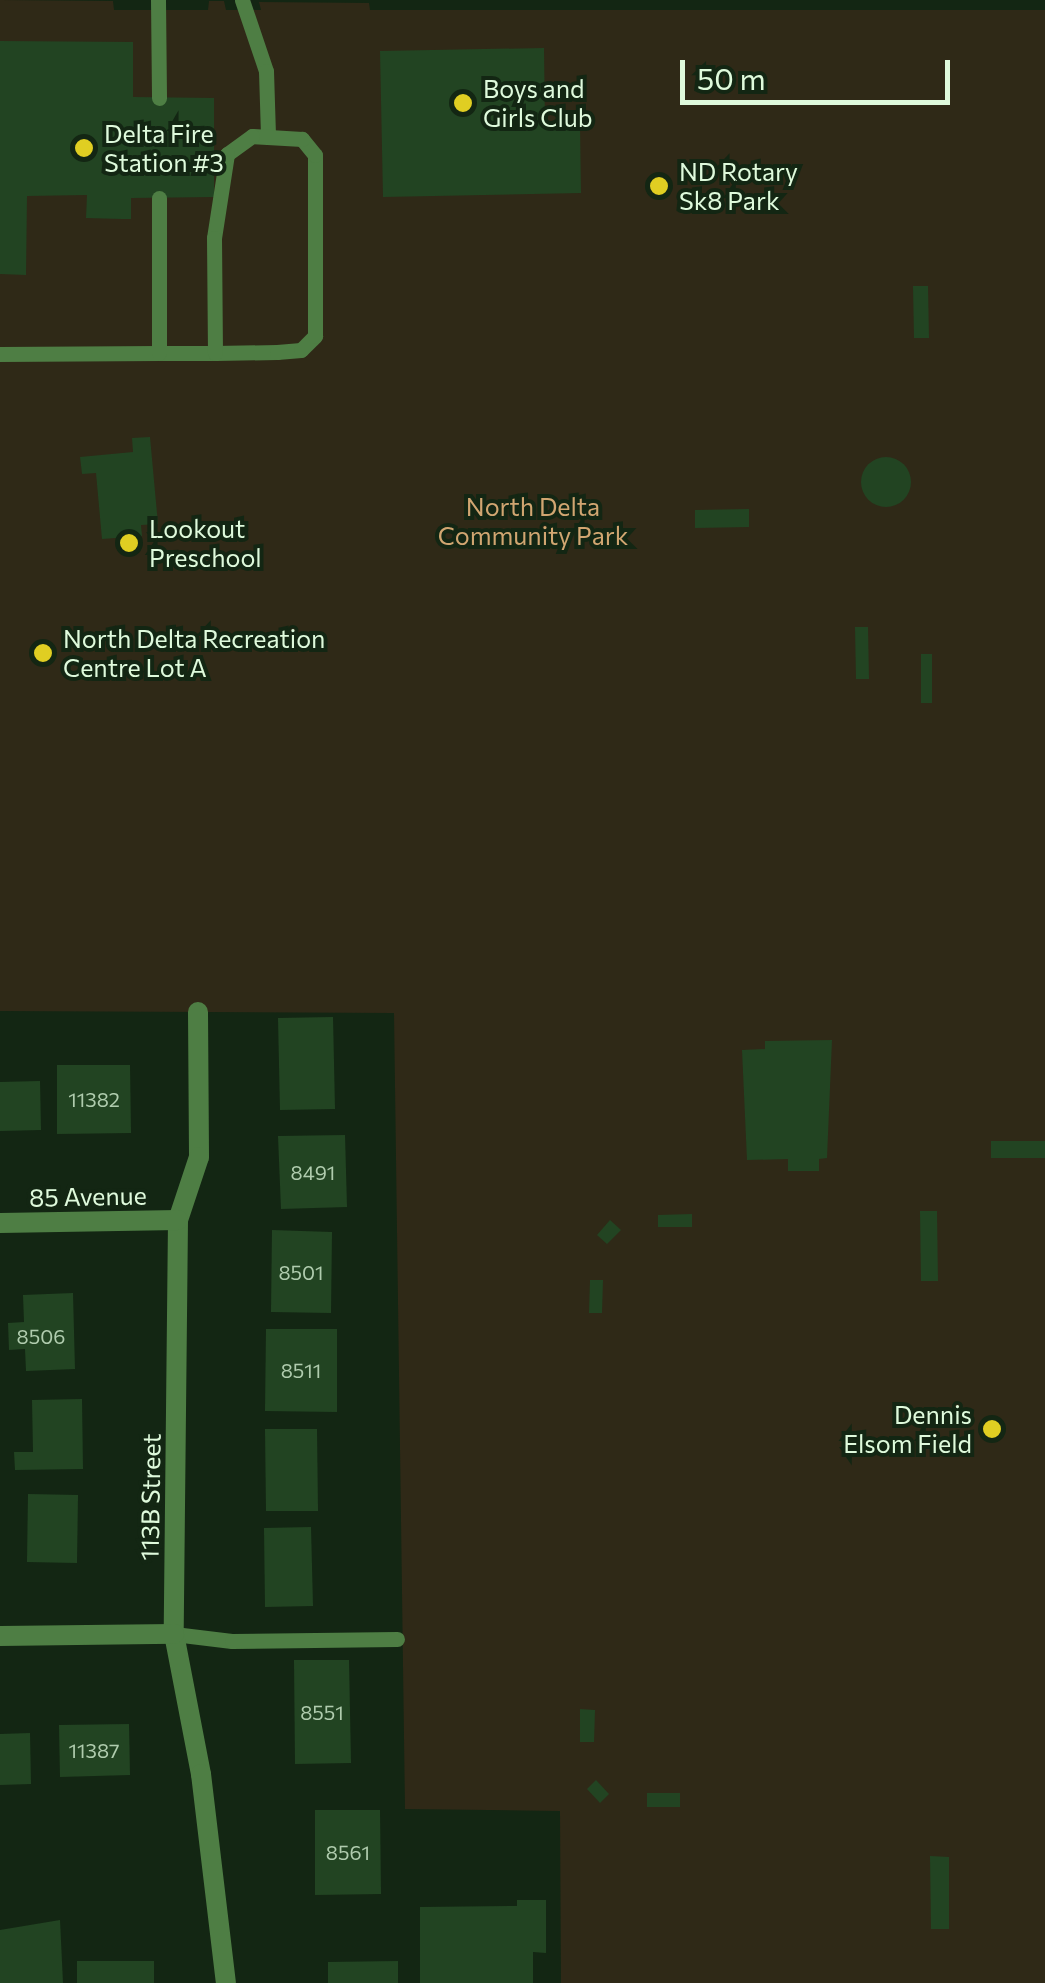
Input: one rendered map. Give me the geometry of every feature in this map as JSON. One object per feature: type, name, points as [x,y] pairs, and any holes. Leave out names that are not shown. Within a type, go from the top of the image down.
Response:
[{"type":"street","name":"113B Street","points":[[198,1012],[198,1157],[178,1220],[174,1634],[202,1774],[226,1983]]},
{"type":"street","name":"85 Avenue","points":[[0,1223],[178,1220]]},
{"type":"street","points":[[0,1636],[174,1634]]},
{"type":"lane","points":[[158,0],[159,98]]},
{"type":"lane","points":[[242,0],[266,71],[268,134]]},
{"type":"lane","points":[[0,354],[215,353],[300,350],[315,336],[314,156],[302,139],[268,134],[236,144],[227,154],[214,238],[215,353]]},
{"type":"lane","points":[[159,198],[159,353]]},
{"type":"lane","points":[[174,1634],[232,1641],[397,1639]]},
{"type":"green space","name":"North Delta Community Park","points":[[0,0],[113,1],[114,10],[208,10],[209,1],[224,1],[226,10],[261,10],[259,2],[369,3],[370,10],[1045,10],[1045,1983],[561,1983],[560,1811],[405,1809],[394,1013],[0,1011]]},
{"type":"building","points":[[0,41],[133,42],[133,97],[214,98],[214,197],[131,198],[131,219],[122,219],[86,218],[87,195],[27,196],[26,275],[0,274]]},
{"type":"building","name":"Boys and Girls Club","points":[[544,48],[545,124],[580,124],[581,193],[383,197],[380,51]]},
{"type":"building","points":[[913,286],[928,286],[929,338],[914,338]]},
{"type":"building","points":[[150,437],[158,524],[141,525],[142,536],[102,539],[96,473],[82,474],[80,457],[133,452],[132,438]]},
{"type":"building","points":[[886,457],[904,464],[911,482],[904,500],[886,507],[868,500],[861,482],[868,464]]},
{"type":"building","points":[[749,509],[749,527],[695,528],[695,510]]},
{"type":"building","points":[[855,627],[868,627],[869,679],[856,679]]},
{"type":"building","points":[[921,654],[932,654],[932,703],[921,703]]},
{"type":"building","points":[[333,1017],[335,1109],[280,1110],[278,1018]]},
{"type":"building","points":[[832,1040],[827,1158],[819,1159],[819,1171],[788,1171],[788,1159],[747,1160],[742,1050],[765,1049],[765,1041]]},
{"type":"building","points":[[57,1065],[130,1065],[131,1133],[57,1134]]},
{"type":"building","points":[[40,1081],[41,1130],[0,1131],[0,1082]]},
{"type":"building","points":[[345,1135],[347,1207],[281,1209],[278,1136]]},
{"type":"building","points":[[991,1141],[1045,1141],[1045,1158],[991,1158]]},
{"type":"building","points":[[920,1211],[937,1211],[938,1281],[921,1281]]},
{"type":"building","points":[[692,1214],[692,1227],[658,1227],[658,1215]]},
{"type":"building","points":[[610,1220],[621,1230],[607,1244],[597,1235]]},
{"type":"building","points":[[272,1230],[332,1232],[331,1313],[271,1312]]},
{"type":"building","points":[[590,1280],[603,1280],[602,1313],[589,1313]]},
{"type":"building","points":[[73,1293],[75,1369],[26,1371],[25,1349],[9,1350],[8,1323],[24,1322],[23,1295]]},
{"type":"building","points":[[266,1329],[337,1329],[337,1412],[265,1411]]},
{"type":"building","points":[[82,1399],[83,1469],[15,1470],[14,1452],[33,1452],[32,1400]]},
{"type":"building","points":[[265,1429],[317,1429],[318,1511],[266,1511]]},
{"type":"building","points":[[28,1494],[78,1495],[77,1563],[27,1562]]},
{"type":"building","points":[[311,1527],[313,1606],[265,1607],[264,1528]]},
{"type":"building","points":[[294,1660],[349,1660],[351,1763],[295,1764]]},
{"type":"building","points":[[580,1709],[595,1710],[594,1742],[580,1742]]},
{"type":"building","points":[[129,1724],[130,1775],[60,1777],[59,1725]]},
{"type":"building","points":[[30,1733],[31,1784],[0,1785],[0,1734]]},
{"type":"building","points":[[596,1780],[609,1794],[600,1803],[587,1789]]},
{"type":"building","points":[[647,1793],[680,1793],[680,1807],[647,1807]]},
{"type":"building","points":[[315,1810],[380,1810],[381,1894],[315,1895]]},
{"type":"building","points":[[930,1856],[949,1857],[949,1929],[931,1929]]},
{"type":"building","points":[[517,1900],[546,1900],[546,1953],[533,1952],[533,1983],[420,1983],[420,1907],[517,1906]]},
{"type":"building","points":[[60,1920],[63,1983],[0,1983],[0,1930]]},
{"type":"building","points":[[77,1961],[154,1961],[154,1983],[77,1983]]},
{"type":"building","points":[[398,1961],[398,1983],[328,1983],[328,1962]]},
{"type":"place","name":"Boys and Girls Club","points":[[463,103]]},
{"type":"place","name":"Delta Fire Station #3","points":[[84,148]]},
{"type":"place","name":"ND Rotary Sk8 Park","points":[[659,186]]},
{"type":"place","name":"Lookout Preschool","points":[[129,543]]},
{"type":"place","name":"North Delta Recreation Centre Lot A","points":[[43,653]]},
{"type":"place","name":"Dennis Elsom Field","points":[[992,1429]]}]
